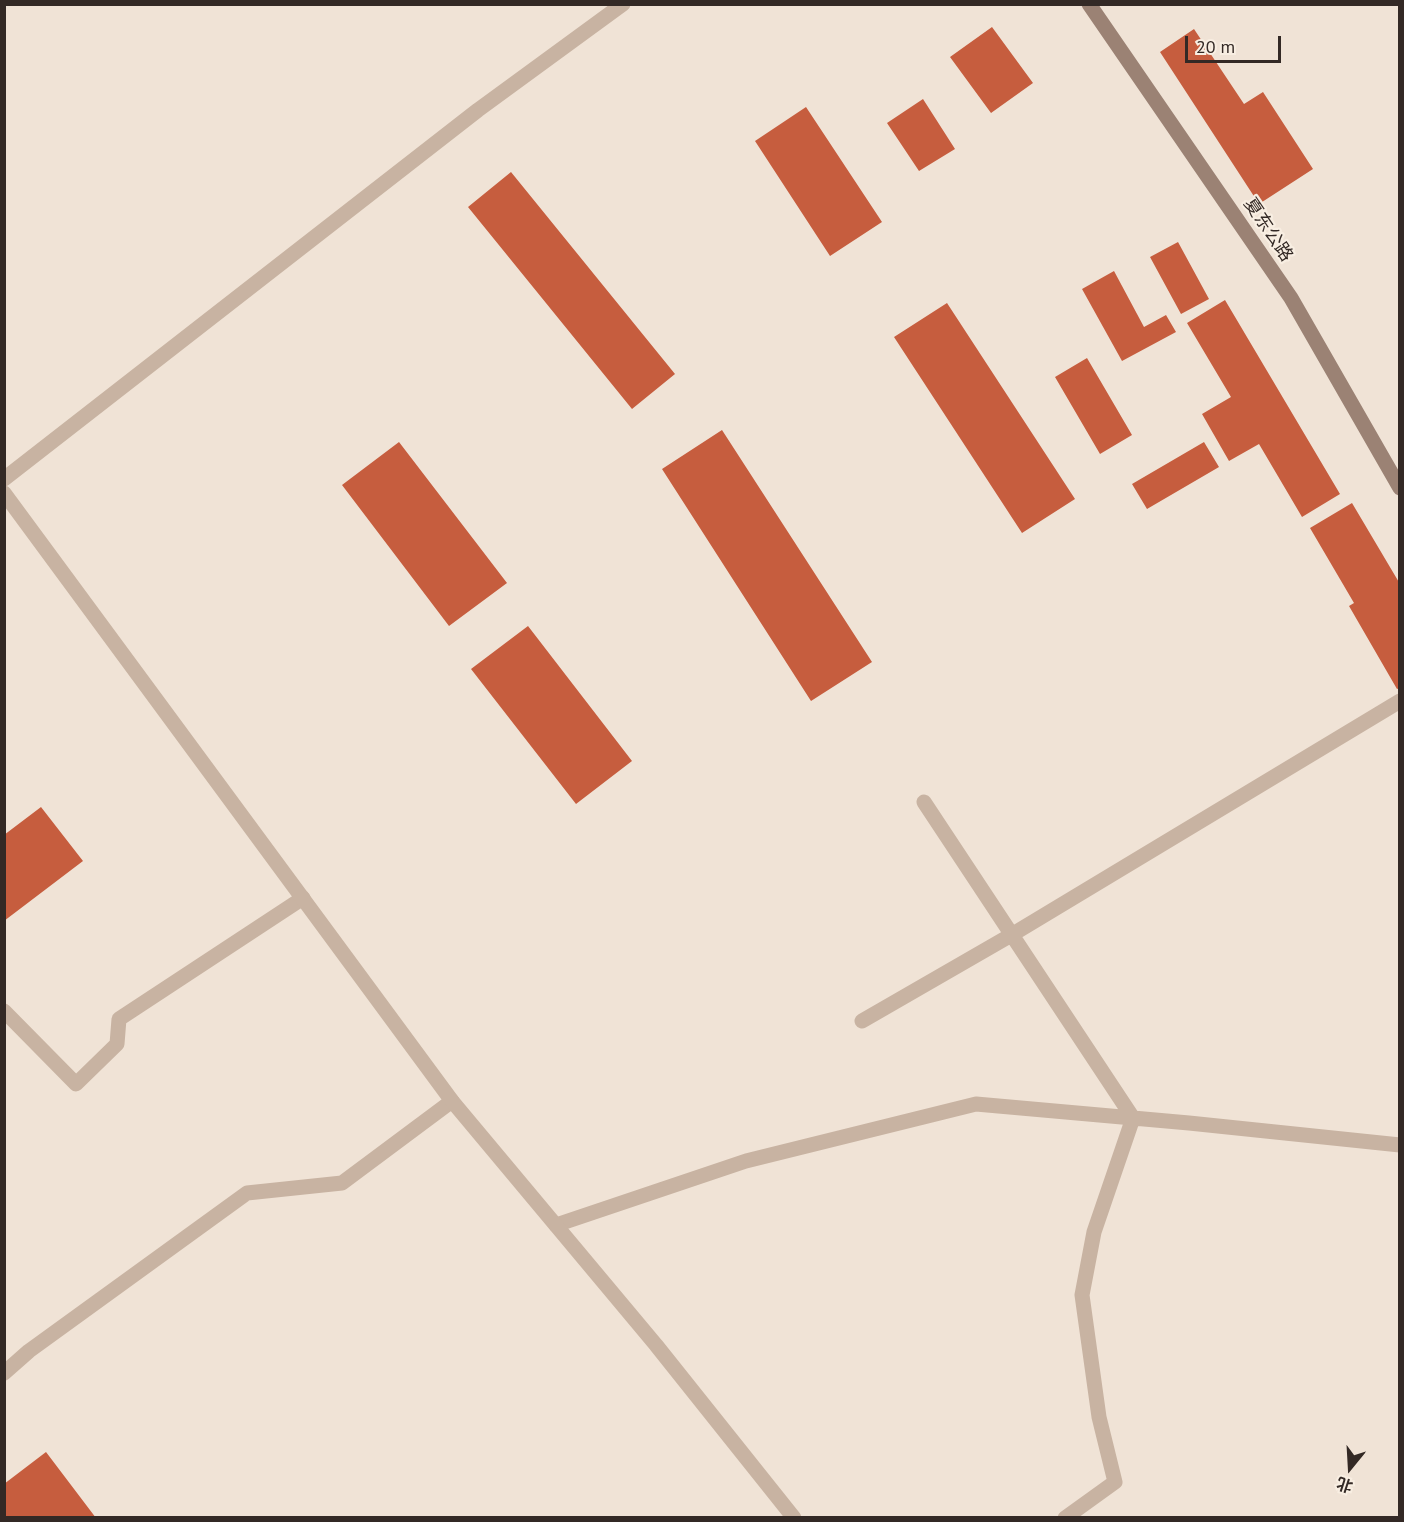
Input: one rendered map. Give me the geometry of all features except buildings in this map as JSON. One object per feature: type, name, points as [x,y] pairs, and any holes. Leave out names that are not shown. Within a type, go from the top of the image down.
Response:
[{"type":"main road","name":"夏东公路","points":[[1089,4],[1291,298],[1400,488]]},
{"type":"street","points":[[4,479],[478,110],[623,4]]},
{"type":"street","points":[[4,493],[452,1101],[656,1345],[794,1518]]},
{"type":"street","points":[[862,1021],[1013,934],[1400,700]]},
{"type":"street","points":[[924,802],[1133,1118]]},
{"type":"street","points":[[4,1011],[75,1084],[117,1044],[119,1019],[303,898]]},
{"type":"street","points":[[4,1373],[29,1351],[247,1193],[342,1183],[452,1101]]},
{"type":"street","points":[[556,1225],[746,1161],[976,1104],[1400,1145]]},
{"type":"street","points":[[1065,1518],[1115,1482],[1099,1417],[1082,1295],[1094,1232],[1133,1118]]}]
